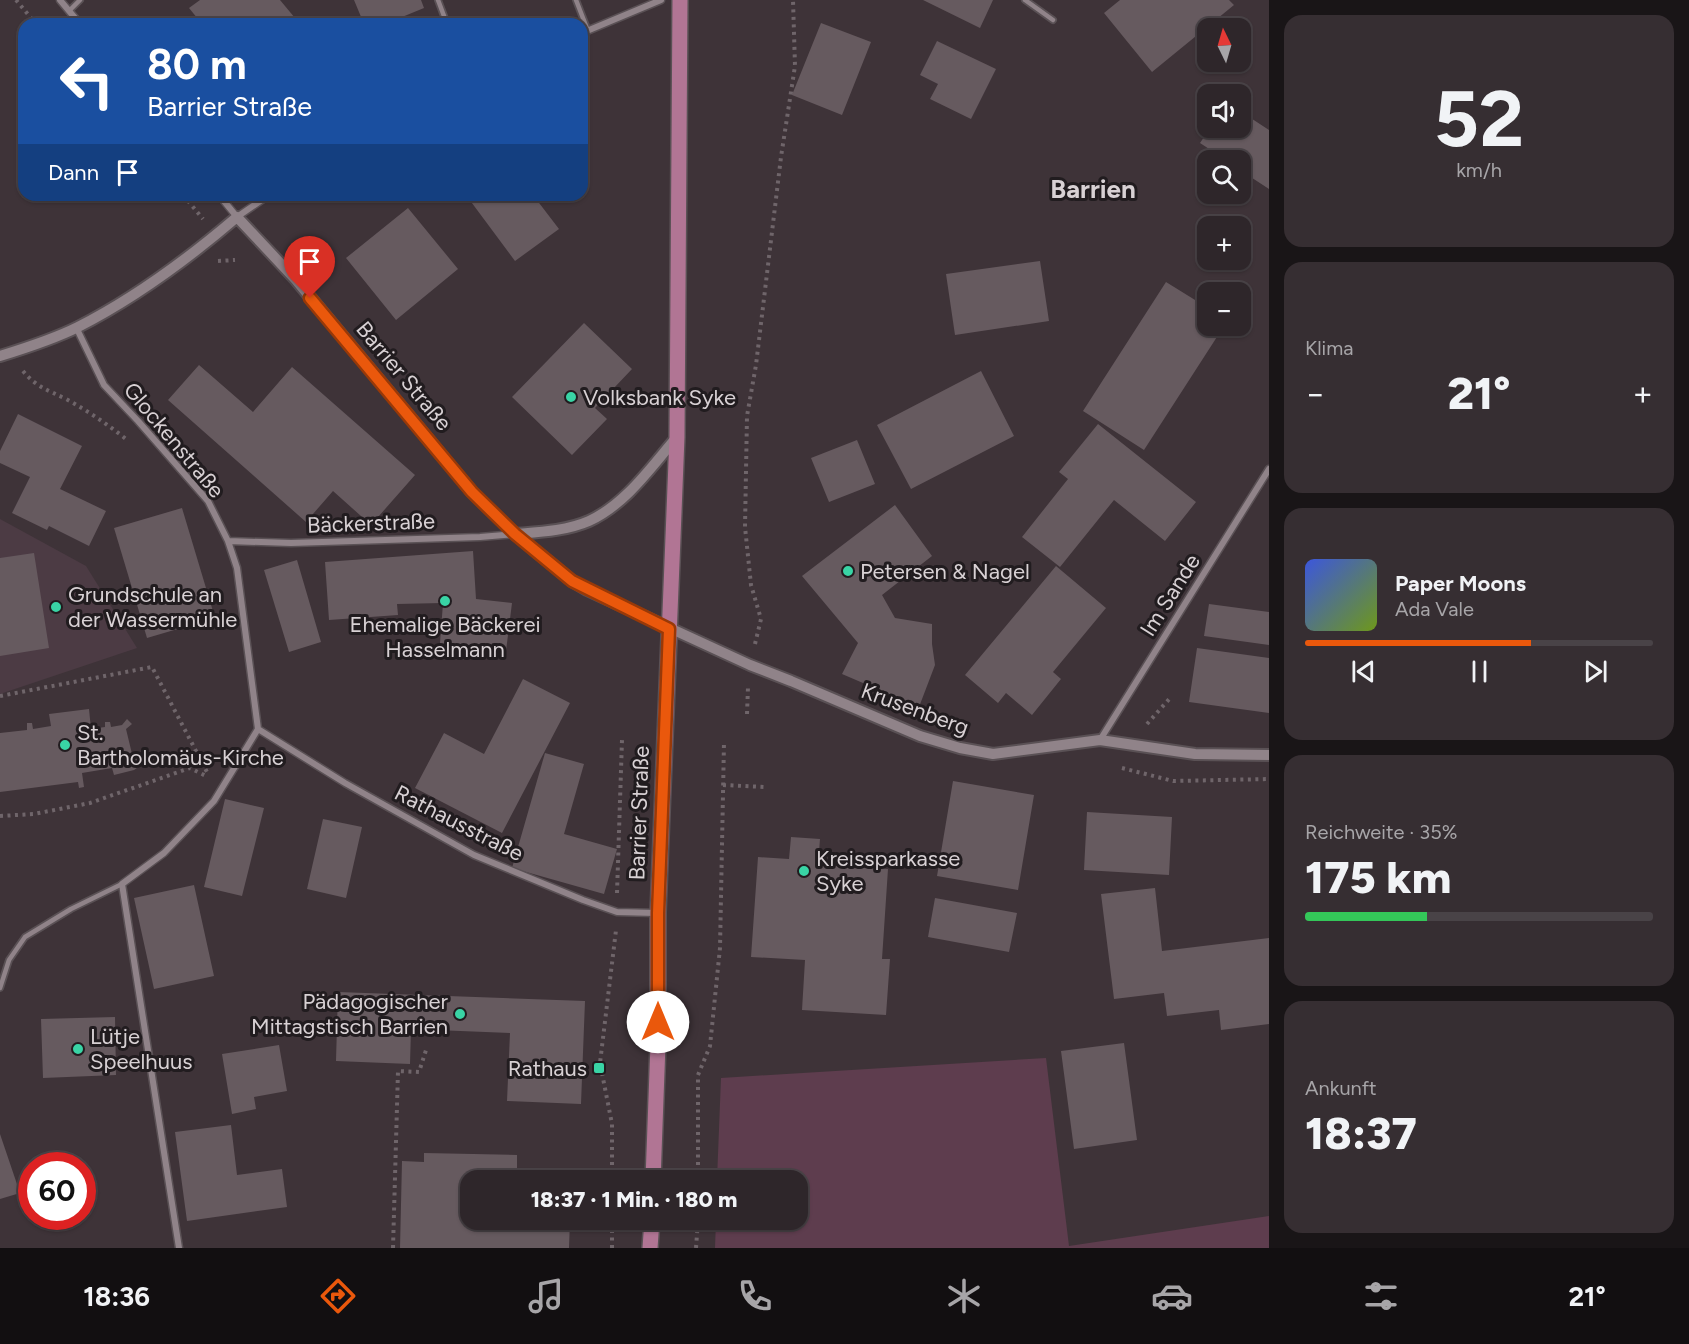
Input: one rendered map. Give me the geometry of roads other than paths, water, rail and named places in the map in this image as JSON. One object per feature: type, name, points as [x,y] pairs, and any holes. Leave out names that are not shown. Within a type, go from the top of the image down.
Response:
[{"type":"main road","points":[[669,629],[677,437],[680,0]]},
{"type":"main road","name":"Barrier Straße","points":[[653,1170],[658,1044],[658,913],[669,629]]},
{"type":"main road","points":[[650,1248],[651,1230]]},
{"type":"street","points":[[60,0],[75,18]]},
{"type":"street","points":[[588,31],[661,0]]},
{"type":"street","points":[[224,201],[237,217]]},
{"type":"street","points":[[0,356],[76,327],[130,297],[260,201]]},
{"type":"street","name":"Barrier Straße","points":[[237,217],[296,280],[472,492],[515,534],[572,581],[669,629]]},
{"type":"street","name":"Glockenstraße","points":[[76,327],[104,385],[208,501],[228,541],[237,568],[258,729]]},
{"type":"street","points":[[515,534],[565,528],[588,521],[613,507],[677,437]]},
{"type":"street","name":"Im Sande","points":[[1100,740],[1269,469]]},
{"type":"street","name":"Bäckerstraße","points":[[228,541],[291,543],[515,534]]},
{"type":"street","name":"Krusenberg","points":[[669,629],[920,736],[960,748],[993,754],[1100,740],[1196,754],[1269,755]]},
{"type":"street","points":[[179,1248],[122,884],[164,853],[214,801],[258,729]]},
{"type":"street","name":"Rathausstraße","points":[[258,729],[345,783],[474,855],[616,912],[658,913]]},
{"type":"lane","points":[[69,11],[80,0]]},
{"type":"lane","points":[[438,0],[445,18]]},
{"type":"lane","points":[[576,0],[581,18]]},
{"type":"lane","points":[[1025,0],[1053,20]]},
{"type":"lane","points":[[0,988],[9,960],[25,937],[71,909],[122,884]]},
{"type":"place","name":"Volksbank Syke","points":[[571,397]]},
{"type":"place","name":"Petersen & Nagel","points":[[848,571]]},
{"type":"place","name":"Ehemalige Bäckerei Hasselmann","points":[[445,601]]},
{"type":"place","name":"Grundschule an der Wassermühle","points":[[56,607]]},
{"type":"place","name":"St. Bartholomäus-Kirche","points":[[65,745]]},
{"type":"place","name":"Kreissparkasse Syke","points":[[804,871]]},
{"type":"place","name":"Pädagogischer Mittagstisch Barrien","points":[[460,1014]]},
{"type":"place","name":"Lütje Speelhuus","points":[[78,1049]]},
{"type":"place","name":"Rathaus","points":[[599,1068]]},
{"type":"district","name":"Barrien","points":[[1093,189]]}]
